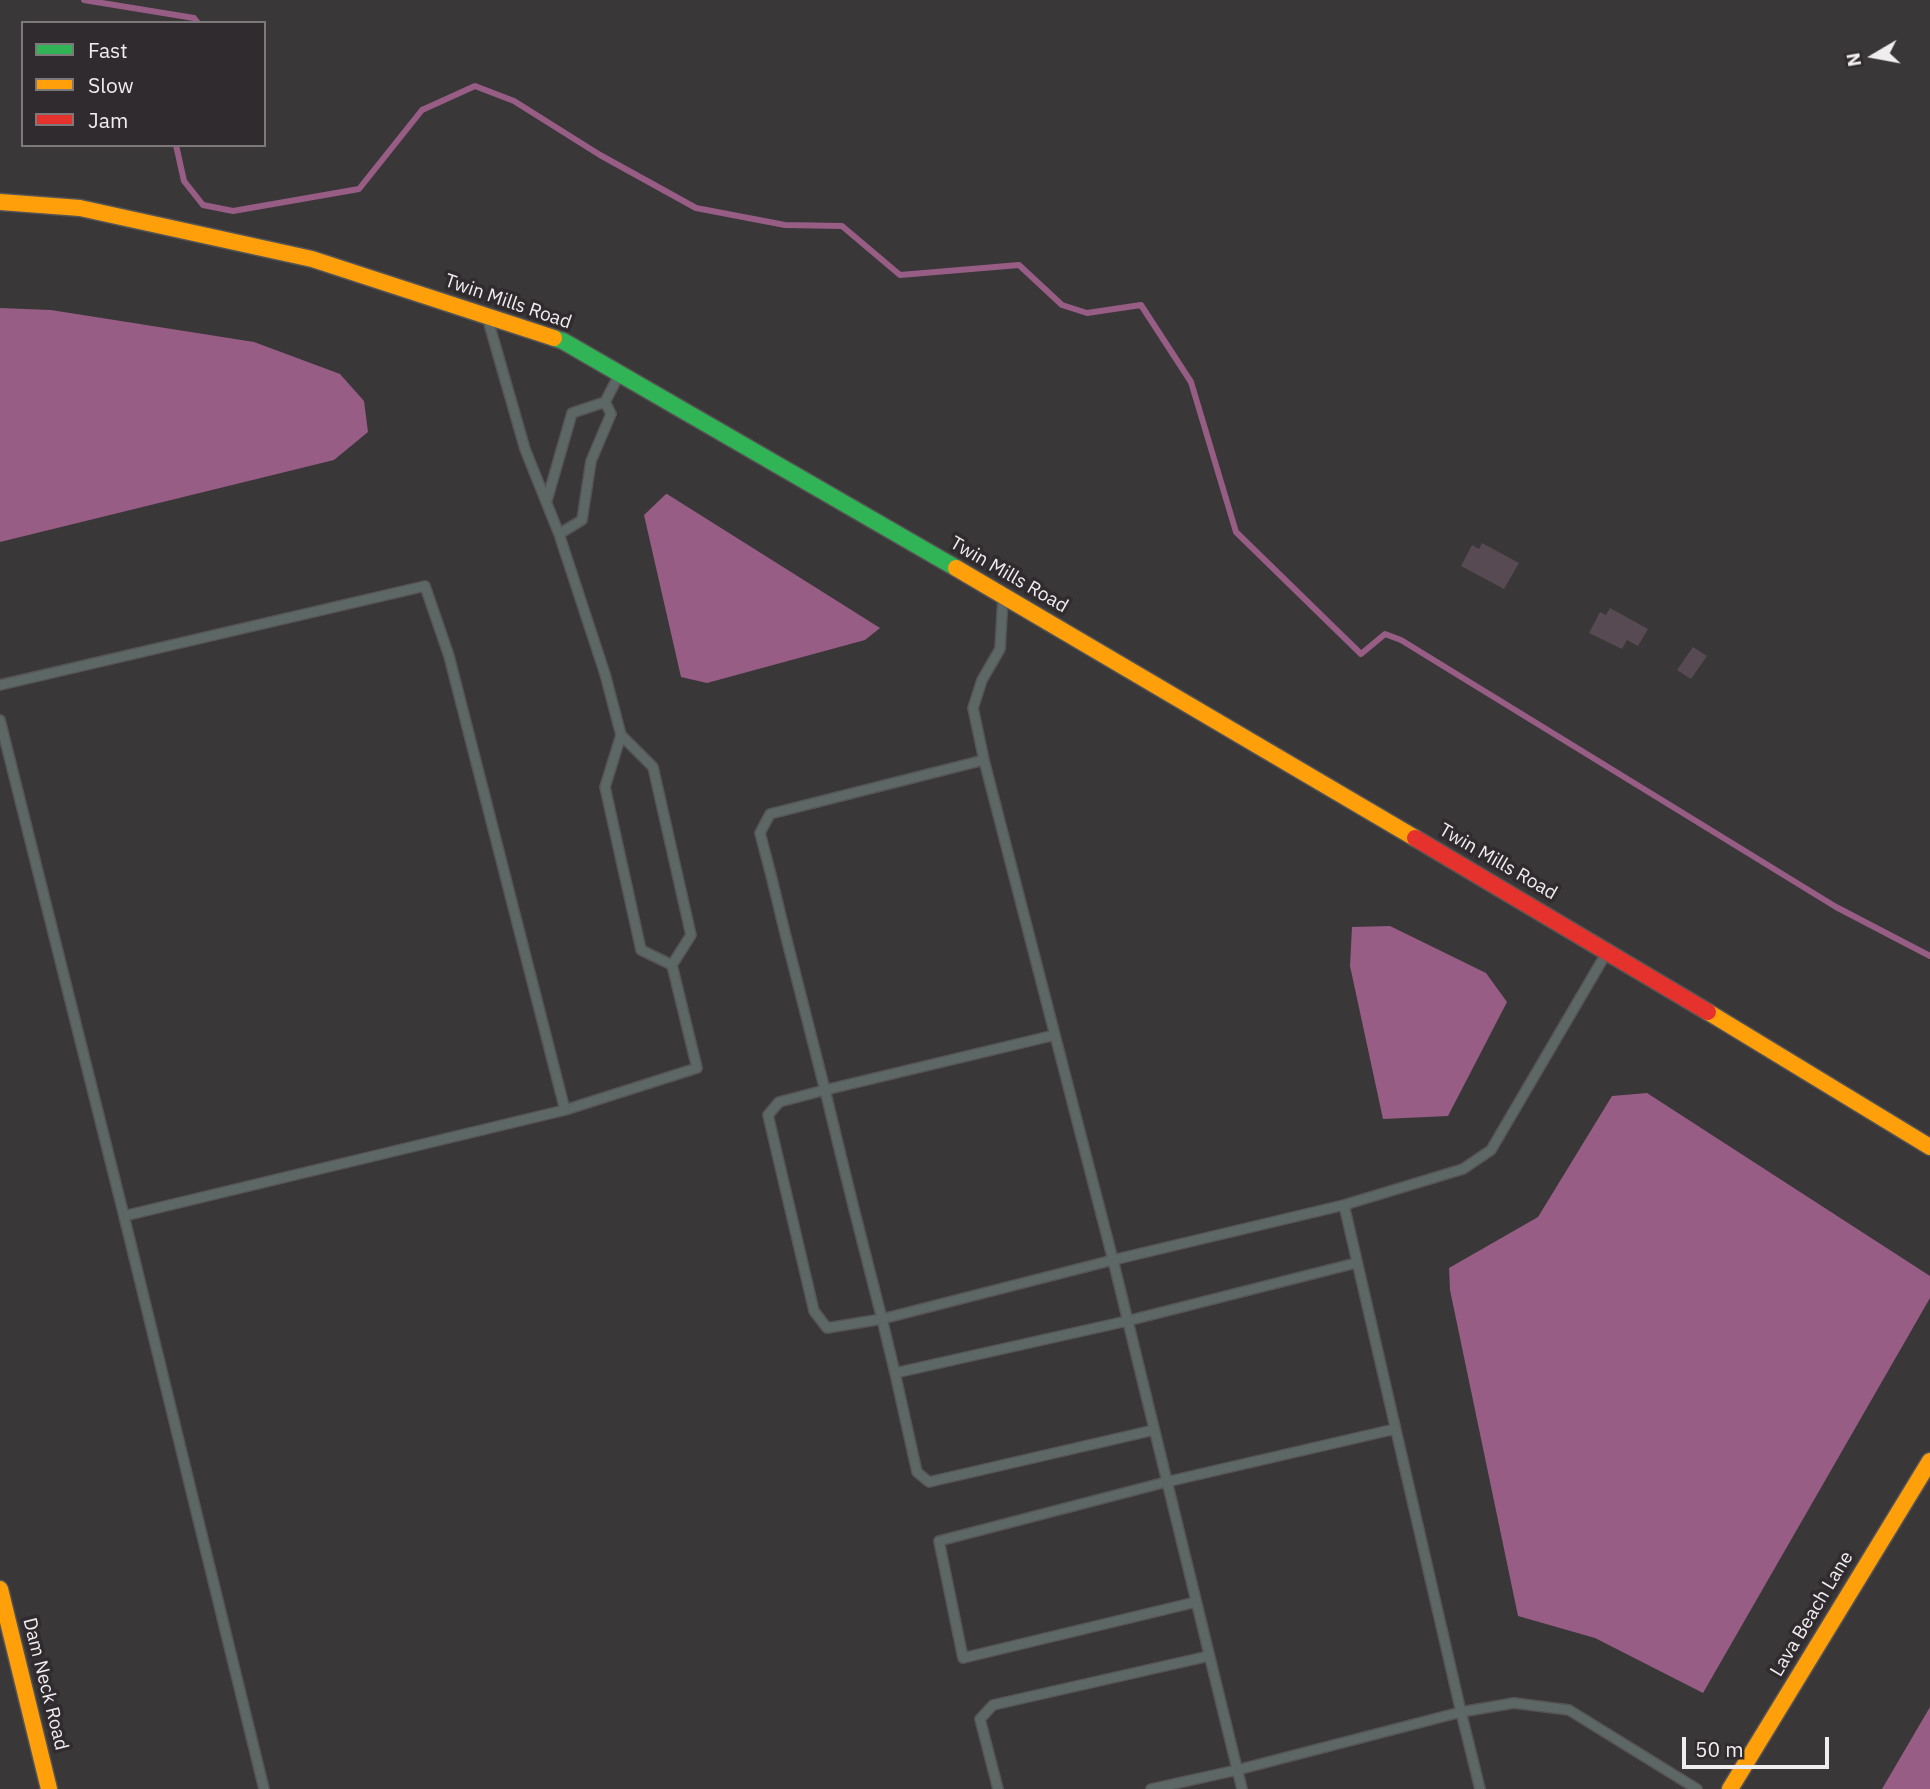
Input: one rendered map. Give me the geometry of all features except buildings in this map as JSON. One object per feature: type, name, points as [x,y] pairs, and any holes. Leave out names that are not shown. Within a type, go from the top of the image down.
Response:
[{"type":"street","name":"Twin Mills Road","points":[[0,202],[80,208],[312,259],[563,341],[1607,951],[1930,1147]]},
{"type":"street","name":"Lava Beach Lane","points":[[1730,1789],[1930,1461]]},
{"type":"street","name":"Dam Neck Road","points":[[0,1589],[49,1789]]},
{"type":"lane","points":[[124,1216],[565,1110],[697,1068],[672,965],[691,935],[653,766],[621,735],[605,674],[559,534],[525,449],[487,316]]},
{"type":"lane","points":[[547,500],[572,413],[605,402],[620,374]]},
{"type":"lane","points":[[559,534],[582,520],[591,461],[611,414],[605,402]]},
{"type":"lane","points":[[0,685],[425,586],[449,656],[565,1110]]},
{"type":"lane","points":[[1003,596],[1000,649],[982,680],[973,708],[984,760],[1113,1260],[1242,1789]]},
{"type":"lane","points":[[0,720],[264,1789]]},
{"type":"lane","points":[[621,735],[605,787],[641,950],[672,965]]},
{"type":"lane","points":[[984,760],[770,814],[760,833],[882,1319],[917,1472],[929,1482],[1154,1430]]},
{"type":"lane","points":[[1055,1035],[779,1102],[768,1115],[814,1311],[827,1328],[882,1319],[1344,1205],[1463,1168],[1491,1150],[1607,951]]},
{"type":"lane","points":[[1344,1205],[1480,1789]]},
{"type":"lane","points":[[895,1373],[1127,1321],[1356,1263]]},
{"type":"lane","points":[[1196,1602],[963,1658],[939,1541],[1166,1482],[1395,1429]]},
{"type":"lane","points":[[998,1789],[980,1719],[993,1705],[1209,1656]]},
{"type":"lane","points":[[1151,1789],[1237,1770],[1461,1712],[1514,1703],[1569,1710],[1697,1789]]},
{"type":"shaded area","points":[[0,308],[51,310],[254,342],[340,374],[364,401],[368,432],[334,460],[0,542]]},
{"type":"shaded area","points":[[666,494],[880,628],[865,640],[707,683],[681,677],[644,515]]},
{"type":"shaded area","points":[[1390,926],[1486,973],[1507,1002],[1448,1116],[1383,1119],[1350,966],[1352,927]]},
{"type":"shaded area","points":[[1647,1093],[1930,1276],[1930,1298],[1703,1693],[1595,1638],[1518,1616],[1450,1290],[1449,1268],[1538,1217],[1612,1096]]},
{"type":"shaded area","points":[[1930,1707],[1930,1789],[1882,1789]]},
{"type":"waterway","points":[[84,0],[194,18],[196,21]]},
{"type":"waterway","points":[[176,147],[184,181],[203,205],[233,211],[359,189],[422,110],[475,86],[514,101],[600,155],[696,208],[785,225],[842,226],[900,275],[1019,265],[1062,305],[1087,313],[1141,305],[1191,382],[1236,532],[1361,654],[1385,634],[1401,640],[1836,907],[1930,956]]},
{"type":"traffic: fast","points":[[554,338],[956,568]]},
{"type":"traffic: slow","points":[[0,202],[80,208],[312,259],[554,338]]},
{"type":"traffic: slow","points":[[956,568],[1415,838]]},
{"type":"traffic: slow","points":[[1708,1012],[1930,1147]]},
{"type":"traffic: slow","points":[[1730,1789],[1930,1461]]},
{"type":"traffic: slow","points":[[0,1589],[49,1789]]},
{"type":"traffic: jam","points":[[1415,838],[1708,1012]]}]
